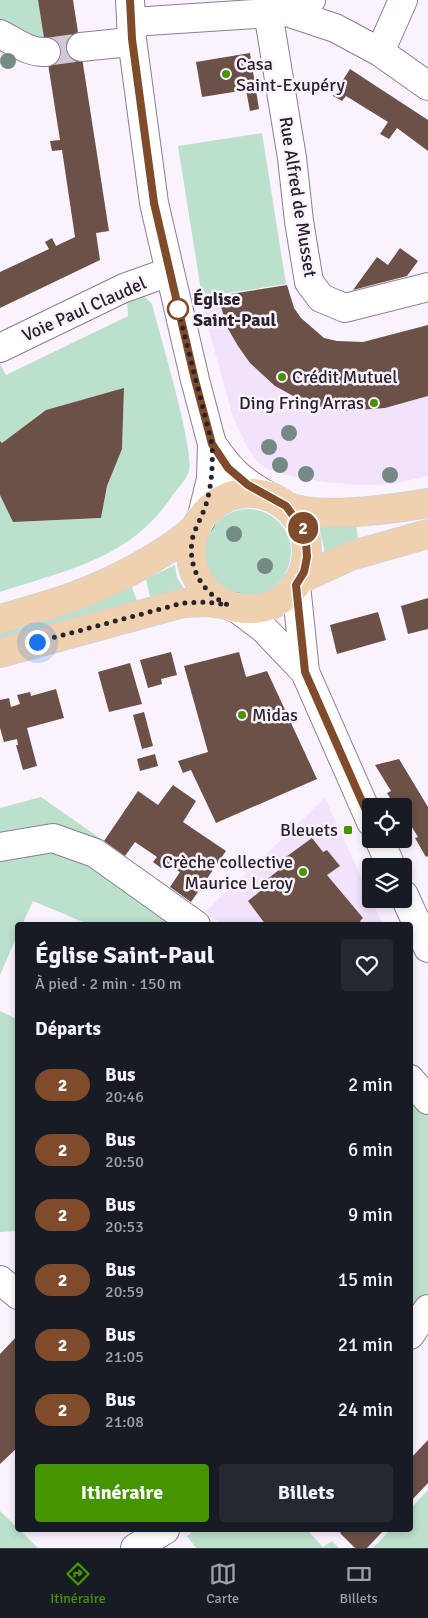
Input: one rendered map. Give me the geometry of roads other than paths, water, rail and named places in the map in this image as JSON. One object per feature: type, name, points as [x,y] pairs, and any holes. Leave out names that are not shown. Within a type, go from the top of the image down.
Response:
[{"type":"main road","points":[[0,619],[66,600],[103,586],[172,547],[199,523],[215,505],[233,495],[254,493],[310,513],[328,513],[428,502]]},
{"type":"main road","points":[[277,501],[299,521],[306,542],[307,557],[298,582]]},
{"type":"main road","points":[[199,523],[191,553],[196,574],[209,593],[232,606]]},
{"type":"main road","points":[[0,652],[183,603],[207,602],[251,609],[266,607],[280,601],[298,582],[350,556],[428,534]]},
{"type":"street","points":[[131,20],[273,8],[311,0]]},
{"type":"street","points":[[380,52],[403,0]]},
{"type":"street","points":[[273,8],[326,12],[428,86]]},
{"type":"street","name":"Rue Alfred de Musset","points":[[273,8],[309,282],[321,298],[345,308],[428,287]]},
{"type":"street","points":[[81,47],[120,43],[131,20]]},
{"type":"street","points":[[131,20],[154,203],[169,272],[212,444],[212,479],[199,523]]},
{"type":"street","points":[[0,34],[23,47],[42,52]]},
{"type":"street","name":"Voie Paul Claudel","points":[[0,348],[124,288],[169,272]]},
{"type":"street","points":[[212,444],[228,468],[248,485],[277,501]]},
{"type":"street","points":[[298,582],[305,672],[362,802]]},
{"type":"street","points":[[232,606],[263,628],[305,672]]},
{"type":"street","points":[[0,846],[53,838],[95,853],[192,922]]},
{"type":"street","points":[[413,900],[428,948]]},
{"type":"street","points":[[413,1082],[428,1100]]},
{"type":"street","points":[[0,1280],[15,1292]]},
{"type":"street","points":[[413,1331],[428,1310]]},
{"type":"street","points":[[135,1548],[161,1532]]},
{"type":"tunnel","points":[[46,52],[81,47]]},
{"type":"place","name":"Casa Saint-Exupéry","points":[[226,74]]},
{"type":"place","name":"Église Saint-Paul","points":[[178,309]]},
{"type":"place","name":"Crédit Mutuel","points":[[282,377]]},
{"type":"place","name":"Ding Fring Arras","points":[[374,403]]},
{"type":"place","name":"Midas","points":[[242,715]]},
{"type":"place","name":"Bleuets","points":[[348,830]]},
{"type":"place","name":"Crèche collective Maurice Leroy","points":[[303,872]]}]
